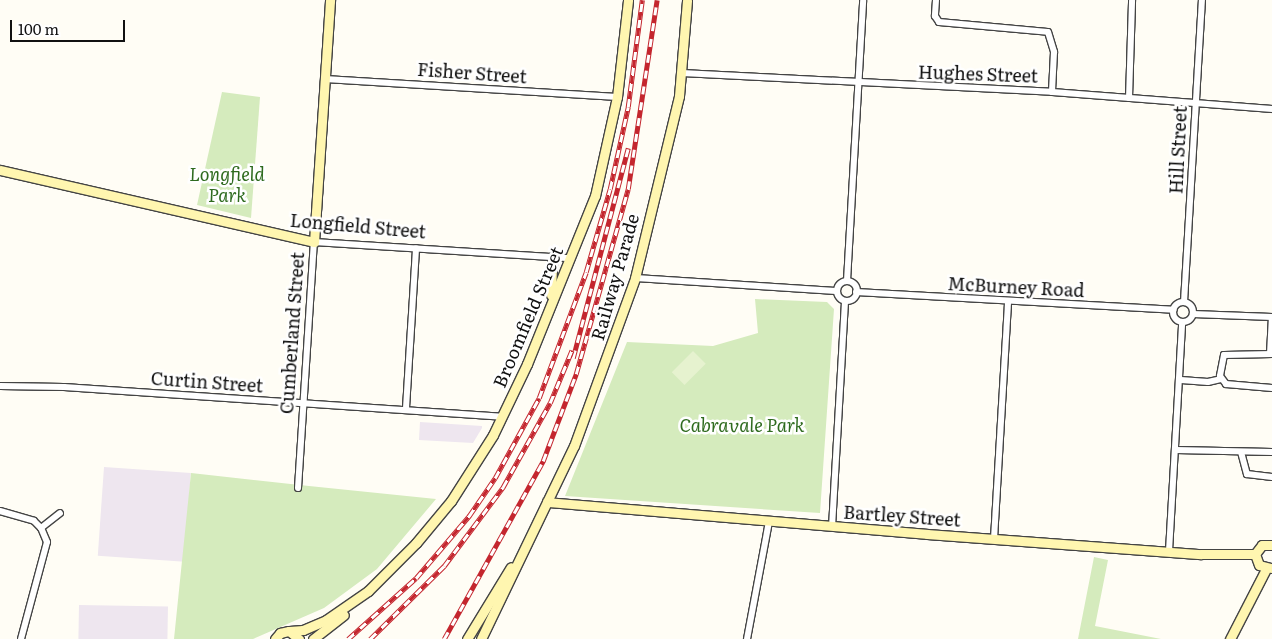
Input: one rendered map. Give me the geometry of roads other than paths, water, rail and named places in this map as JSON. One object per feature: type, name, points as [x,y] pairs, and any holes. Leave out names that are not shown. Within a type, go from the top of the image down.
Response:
[{"type":"main road","name":"Cumberland Street","points":[[314,242],[330,0]]},
{"type":"main road","name":"Broomfield Street","points":[[358,600],[416,544],[451,501],[502,417],[571,258],[595,196],[617,97],[628,0]]},
{"type":"main road","name":"Railway Parade","points":[[482,639],[488,623],[548,502],[595,393],[635,278],[682,74],[688,0]]},
{"type":"main road","name":"Longfield Street","points":[[0,170],[314,242]]},
{"type":"main road","points":[[549,308],[552,257]]},
{"type":"main road","name":"Bartley Street","points":[[548,502],[769,522],[994,539],[1169,551],[1255,554]]},
{"type":"main road","points":[[1230,639],[1269,568],[1256,562],[1255,554],[1262,545],[1272,545]]},
{"type":"main road","name":"Railway Parade","points":[[469,639],[499,584],[524,549]]},
{"type":"main road","points":[[275,638],[289,631],[320,624],[358,600]]},
{"type":"main road","points":[[313,639],[329,628],[358,600]]},
{"type":"main road","points":[[469,639],[488,623]]},
{"type":"main road","points":[[289,631],[299,639]]},
{"type":"street","points":[[847,281],[863,0]]},
{"type":"street","points":[[936,0],[936,16],[939,22],[1044,30],[1051,36],[1054,52],[1052,92]]},
{"type":"street","points":[[1129,98],[1132,0]]},
{"type":"street","name":"Hill Street","points":[[1184,302],[1202,0]]},
{"type":"street","name":"Hughes Street","points":[[682,74],[1052,92],[1272,109]]},
{"type":"street","name":"Fisher Street","points":[[324,79],[617,97]]},
{"type":"street","name":"Longfield Street","points":[[314,242],[571,258]]},
{"type":"street","name":"Cumberland Street","points":[[298,488],[314,242]]},
{"type":"street","points":[[406,408],[416,248]]},
{"type":"street","points":[[635,278],[837,291]]},
{"type":"street","points":[[847,281],[854,285],[856,292],[854,298],[845,301],[840,298],[837,291],[841,283],[847,281]]},
{"type":"street","name":"McBurney Road","points":[[856,292],[1173,310]]},
{"type":"street","points":[[832,526],[845,301]]},
{"type":"street","points":[[994,539],[1008,302]]},
{"type":"street","points":[[1182,323],[1174,317],[1173,310],[1176,305],[1184,302],[1190,305],[1193,314]]},
{"type":"street","points":[[1193,314],[1272,317],[1271,354],[1224,355],[1221,379]]},
{"type":"street","points":[[1182,323],[1188,321],[1193,314]]},
{"type":"street","points":[[1169,551],[1181,380],[1182,323]]},
{"type":"street","points":[[1181,380],[1208,382],[1221,379]]},
{"type":"street","points":[[1221,379],[1226,384],[1236,386],[1272,388]]},
{"type":"street","name":"Curtin Street","points":[[0,386],[64,387],[406,408],[502,417]]},
{"type":"street","points":[[1176,450],[1272,452]]},
{"type":"street","points":[[1241,452],[1247,474],[1272,477]]},
{"type":"street","points":[[0,511],[34,521],[41,528],[47,542],[25,630],[21,639]]},
{"type":"street","points":[[41,528],[60,513]]},
{"type":"street","points":[[748,639],[769,522]]},
{"type":"street","points":[[25,630],[26,639]]},
{"type":"railway","points":[[348,639],[416,578],[469,516],[495,478],[539,398],[586,272],[610,189],[628,107],[642,0]]},
{"type":"railway","points":[[444,639],[543,461],[576,374],[628,189],[657,0]]},
{"type":"railway","points":[[573,358],[628,148]]},
{"type":"railway","points":[[370,639],[444,566],[503,487],[550,403],[572,350]]},
{"type":"park label","name":"Longfield Park","points":[[227,185]]},
{"type":"park label","name":"Cabravale Park","points":[[742,425]]}]
